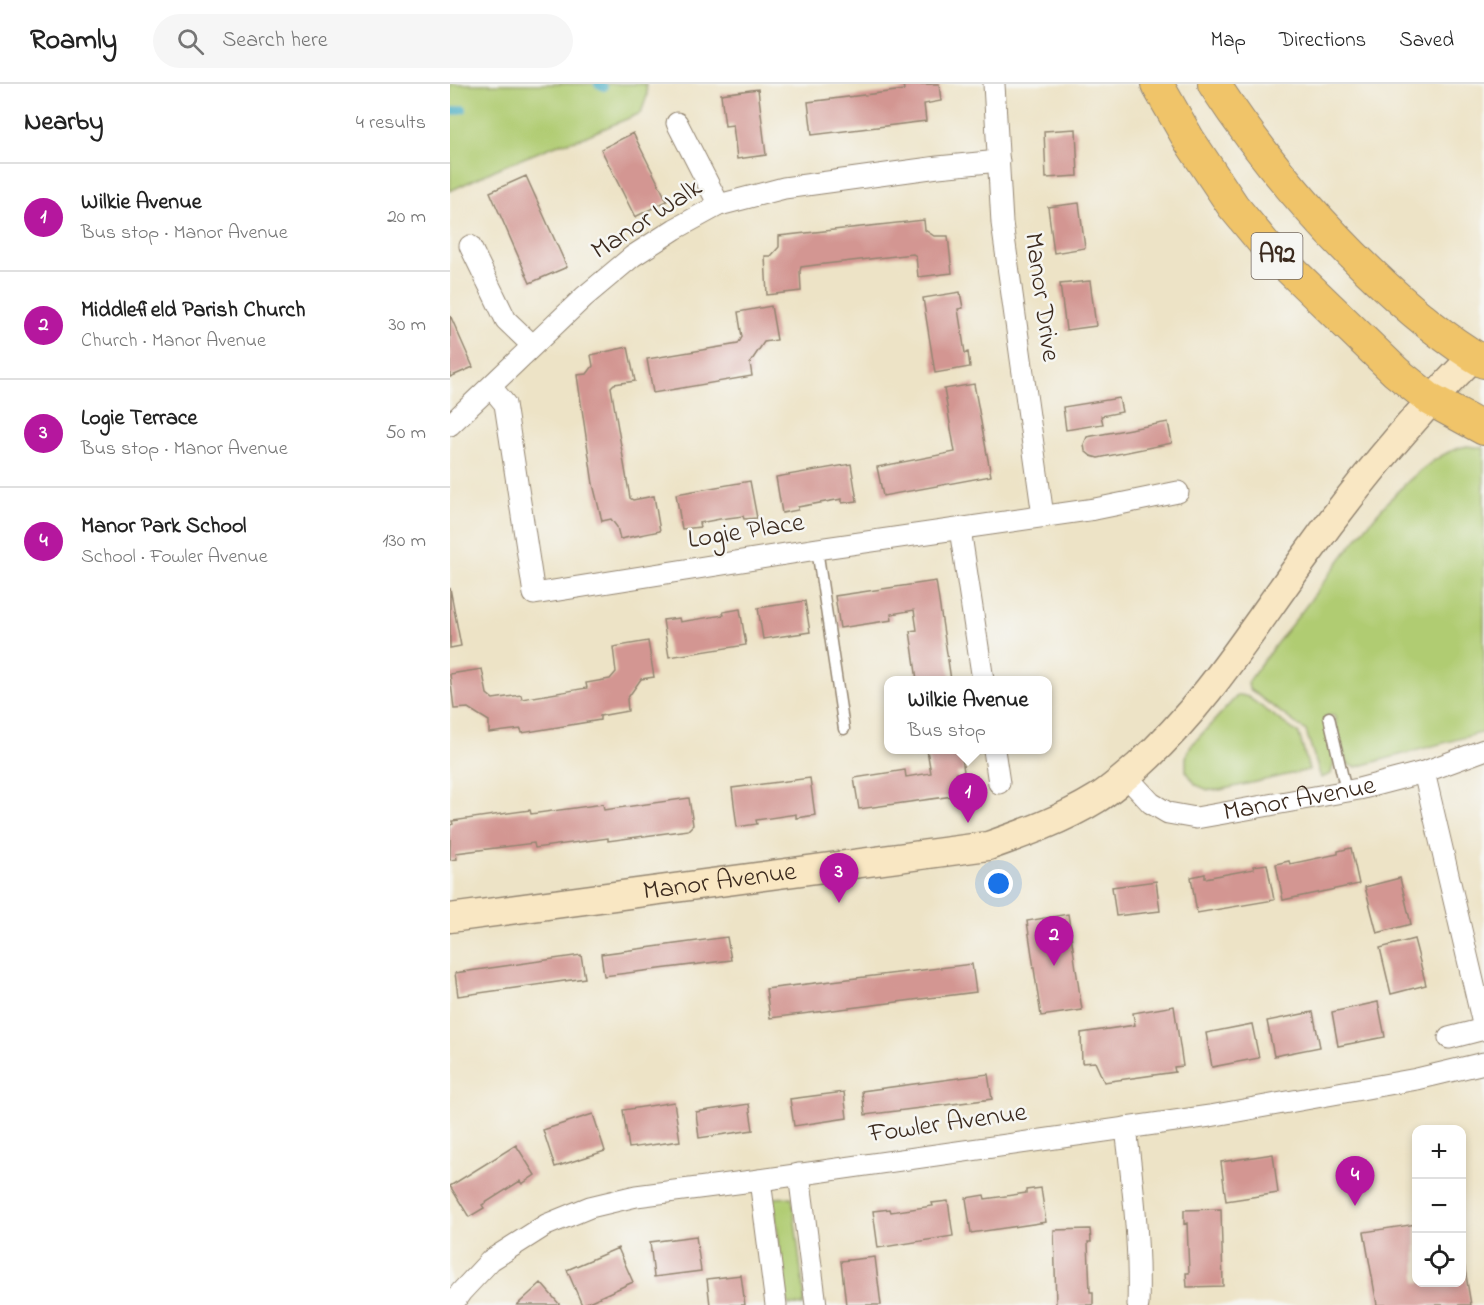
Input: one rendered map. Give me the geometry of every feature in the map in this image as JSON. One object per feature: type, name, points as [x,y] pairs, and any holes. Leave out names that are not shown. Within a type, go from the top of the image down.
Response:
[{"type":"main road","name":"A92","points":[[1157,84],[1201,159],[1233,206],[1267,247],[1396,372],[1431,400],[1484,429]]},
{"type":"main road","name":"A92","points":[[1214,84],[1246,133],[1299,200],[1328,231],[1383,286],[1427,322],[1481,354]]},
{"type":"street","name":"Manor Drive","points":[[994,84],[1002,223],[1043,516]]},
{"type":"street","points":[[677,123],[719,205]]},
{"type":"street","name":"Manor Walk","points":[[450,425],[532,345],[633,256],[675,229],[719,205],[784,188],[999,161]]},
{"type":"street","points":[[470,246],[506,320],[532,345]]},
{"type":"street","name":"Manor Avenue","points":[[450,918],[988,846],[1038,829],[1097,799],[1164,742],[1193,710],[1222,674],[1305,557],[1386,452],[1431,400],[1481,354]]},
{"type":"street","name":"Logie Place","points":[[491,387],[505,404],[534,594],[817,549],[1095,509],[1178,492]]},
{"type":"street","points":[[960,529],[982,676]]},
{"type":"street","name":"Manor Avenue","points":[[1126,776],[1151,803],[1168,813],[1196,818],[1346,791],[1424,772],[1484,750]]},
{"type":"street","points":[[995,754],[999,783]]},
{"type":"street","points":[[1424,772],[1484,1028],[1449,1038]]},
{"type":"street","name":"Fowler Avenue","points":[[452,1305],[460,1292],[491,1260],[546,1225],[590,1207],[636,1196],[1210,1116],[1394,1083],[1484,1063]]},
{"type":"street","points":[[1126,1128],[1135,1217],[1138,1305]]},
{"type":"street","points":[[799,1174],[816,1305]]},
{"type":"street","points":[[760,1180],[776,1305]]},
{"type":"lane","points":[[817,549],[844,729]]},
{"type":"lane","points":[[1329,717],[1346,791]]},
{"type":"green space","points":[[450,84],[646,84],[647,96],[641,113],[579,139],[556,145],[501,167],[450,191]]},
{"type":"green space","points":[[1467,446],[1484,448],[1484,732],[1356,767],[1349,765],[1345,759],[1334,715],[1324,717],[1334,762],[1331,774],[1321,778],[1306,731],[1249,689],[1248,683],[1357,538],[1400,489],[1445,454]]},
{"type":"green space","points":[[1237,696],[1248,697],[1299,734],[1309,770],[1220,790],[1208,790],[1196,785],[1186,771],[1186,757],[1190,747]]},
{"type":"green space","points":[[792,1197],[804,1305],[789,1305],[787,1300],[773,1198]]},
{"type":"building","points":[[903,84],[939,84],[941,101],[924,104],[926,121],[812,135],[808,102],[904,90]]},
{"type":"building","points":[[758,89],[766,155],[737,159],[733,125],[725,126],[721,94]]},
{"type":"building","points":[[1076,129],[1078,176],[1046,178],[1044,131]]},
{"type":"building","points":[[633,133],[667,201],[635,217],[601,149]]},
{"type":"building","points":[[526,176],[567,267],[530,283],[490,192]]},
{"type":"building","points":[[1079,203],[1085,248],[1054,253],[1048,207]]},
{"type":"building","points":[[924,220],[925,230],[934,236],[948,236],[952,273],[918,277],[916,256],[913,254],[816,265],[801,267],[801,291],[767,295],[765,256],[771,256],[779,247],[779,236]]},
{"type":"building","points":[[1090,281],[1096,326],[1066,330],[1060,284]]},
{"type":"building","points":[[960,292],[963,308],[958,309],[965,353],[968,352],[970,367],[935,373],[923,298]]},
{"type":"building","points":[[771,306],[777,340],[764,342],[750,363],[752,376],[653,393],[647,359],[738,344],[742,337],[738,312]]},
{"type":"building","points":[[450,315],[473,367],[450,377]]},
{"type":"building","points":[[628,347],[635,381],[614,384],[611,387],[630,498],[633,500],[654,496],[660,531],[620,539],[617,527],[611,519],[602,521],[593,484],[577,375],[587,374],[593,366],[591,355]]},
{"type":"building","points":[[974,384],[991,476],[883,496],[877,467],[955,452],[944,389]]},
{"type":"building","points":[[1119,398],[1122,412],[1101,416],[1103,424],[1066,430],[1063,407]]},
{"type":"building","points":[[1168,422],[1172,443],[1098,458],[1085,451],[1084,444],[1087,437]]},
{"type":"building","points":[[851,464],[857,501],[842,503],[842,499],[798,507],[798,510],[782,513],[776,477]]},
{"type":"building","points":[[750,481],[757,518],[744,519],[743,516],[720,519],[699,523],[700,527],[682,529],[676,494]]},
{"type":"building","points":[[936,581],[950,676],[916,676],[910,631],[917,630],[914,610],[891,614],[892,620],[840,628],[835,596]]},
{"type":"building","points":[[450,588],[461,646],[450,648]]},
{"type":"building","points":[[805,601],[810,632],[763,639],[758,608]]},
{"type":"building","points":[[740,609],[746,645],[669,657],[663,620],[679,618],[680,622],[724,615],[723,612]]},
{"type":"building","points":[[648,641],[654,677],[641,679],[627,699],[628,711],[600,716],[600,720],[522,733],[521,729],[489,733],[489,721],[468,708],[454,709],[450,674],[482,669],[487,694],[493,699],[521,695],[522,699],[587,688],[586,683],[610,679],[616,672],[613,647]]},
{"type":"building","points":[[928,754],[962,754],[964,772],[957,773],[960,795],[859,809],[854,778],[905,770],[906,777],[931,773]]},
{"type":"building","points":[[810,778],[815,815],[796,818],[796,814],[756,820],[757,824],[737,827],[732,788]]},
{"type":"building","points":[[689,798],[693,825],[688,830],[535,848],[534,843],[456,853],[457,859],[450,860],[452,821],[530,810],[531,814],[603,804],[604,810]]},
{"type":"building","points":[[1351,848],[1359,884],[1283,900],[1276,864],[1289,861],[1290,864],[1338,854],[1338,851]]},
{"type":"building","points":[[1267,864],[1274,900],[1197,913],[1191,877],[1205,874],[1205,878],[1254,869],[1253,866]]},
{"type":"building","points":[[1400,878],[1411,924],[1377,933],[1365,887]]},
{"type":"building","points":[[1156,881],[1160,911],[1116,916],[1112,887]]},
{"type":"building","points":[[1068,914],[1082,1010],[1041,1016],[1027,921]]},
{"type":"building","points":[[727,937],[731,960],[604,976],[601,954]]},
{"type":"building","points":[[1414,939],[1426,985],[1391,994],[1380,948]]},
{"type":"building","points":[[581,955],[585,978],[458,996],[455,973]]},
{"type":"building","points":[[972,964],[976,992],[770,1018],[766,989]]},
{"type":"building","points":[[1378,1002],[1385,1037],[1338,1046],[1332,1012]]},
{"type":"building","points":[[1174,1006],[1183,1066],[1174,1067],[1175,1072],[1104,1082],[1095,1062],[1082,1063],[1081,1033],[1135,1025],[1133,1013]]},
{"type":"building","points":[[1313,1012],[1320,1047],[1274,1056],[1267,1021]]},
{"type":"building","points":[[1252,1024],[1259,1058],[1212,1067],[1206,1033]]},
{"type":"building","points":[[988,1074],[992,1099],[865,1115],[862,1091]]},
{"type":"building","points":[[844,1092],[847,1118],[794,1126],[790,1099]]},
{"type":"building","points":[[674,1102],[680,1141],[629,1148],[623,1110]]},
{"type":"building","points":[[749,1104],[753,1130],[699,1138],[696,1112]]},
{"type":"building","points":[[593,1114],[605,1151],[555,1167],[543,1130]]},
{"type":"building","points":[[516,1145],[535,1175],[522,1184],[520,1181],[482,1205],[484,1208],[469,1217],[450,1186]]},
{"type":"building","points":[[1273,1154],[1278,1193],[1226,1201],[1221,1162]]},
{"type":"building","points":[[1041,1188],[1046,1222],[971,1233],[966,1198],[984,1195],[985,1199],[1026,1193],[1026,1190]]},
{"type":"building","points":[[948,1201],[953,1236],[878,1248],[873,1211],[890,1209],[891,1212],[933,1206],[932,1203]]},
{"type":"building","points":[[1221,1209],[1223,1286],[1187,1287],[1186,1273],[1189,1273],[1187,1223],[1184,1224],[1184,1210]]},
{"type":"building","points":[[1412,1225],[1412,1287],[1466,1287],[1466,1275],[1471,1305],[1377,1305],[1364,1232]]},
{"type":"building","points":[[1090,1229],[1091,1242],[1088,1242],[1090,1292],[1093,1292],[1093,1305],[1056,1305],[1054,1230]]},
{"type":"building","points":[[696,1236],[701,1271],[654,1277],[650,1242]]},
{"type":"building","points":[[618,1248],[633,1282],[582,1305],[567,1270]]},
{"type":"building","points":[[875,1257],[881,1305],[846,1305],[841,1261]]},
{"type":"building","points":[[741,1275],[745,1305],[710,1305],[707,1279]]},
{"type":"building","points":[[541,1283],[560,1305],[517,1305]]},
{"type":"waterway","points":[[598,84],[604,87]]},
{"type":"waterway","points":[[450,112],[463,109]]},
{"type":"place","name":"Wilkie Avenue","points":[[968,823]]},
{"type":"place","name":"Logie Terrace","points":[[839,903]]},
{"type":"place","name":"Middlefield Parish Church","points":[[1054,966]]},
{"type":"place","name":"Manor Park School","points":[[1355,1206]]}]
